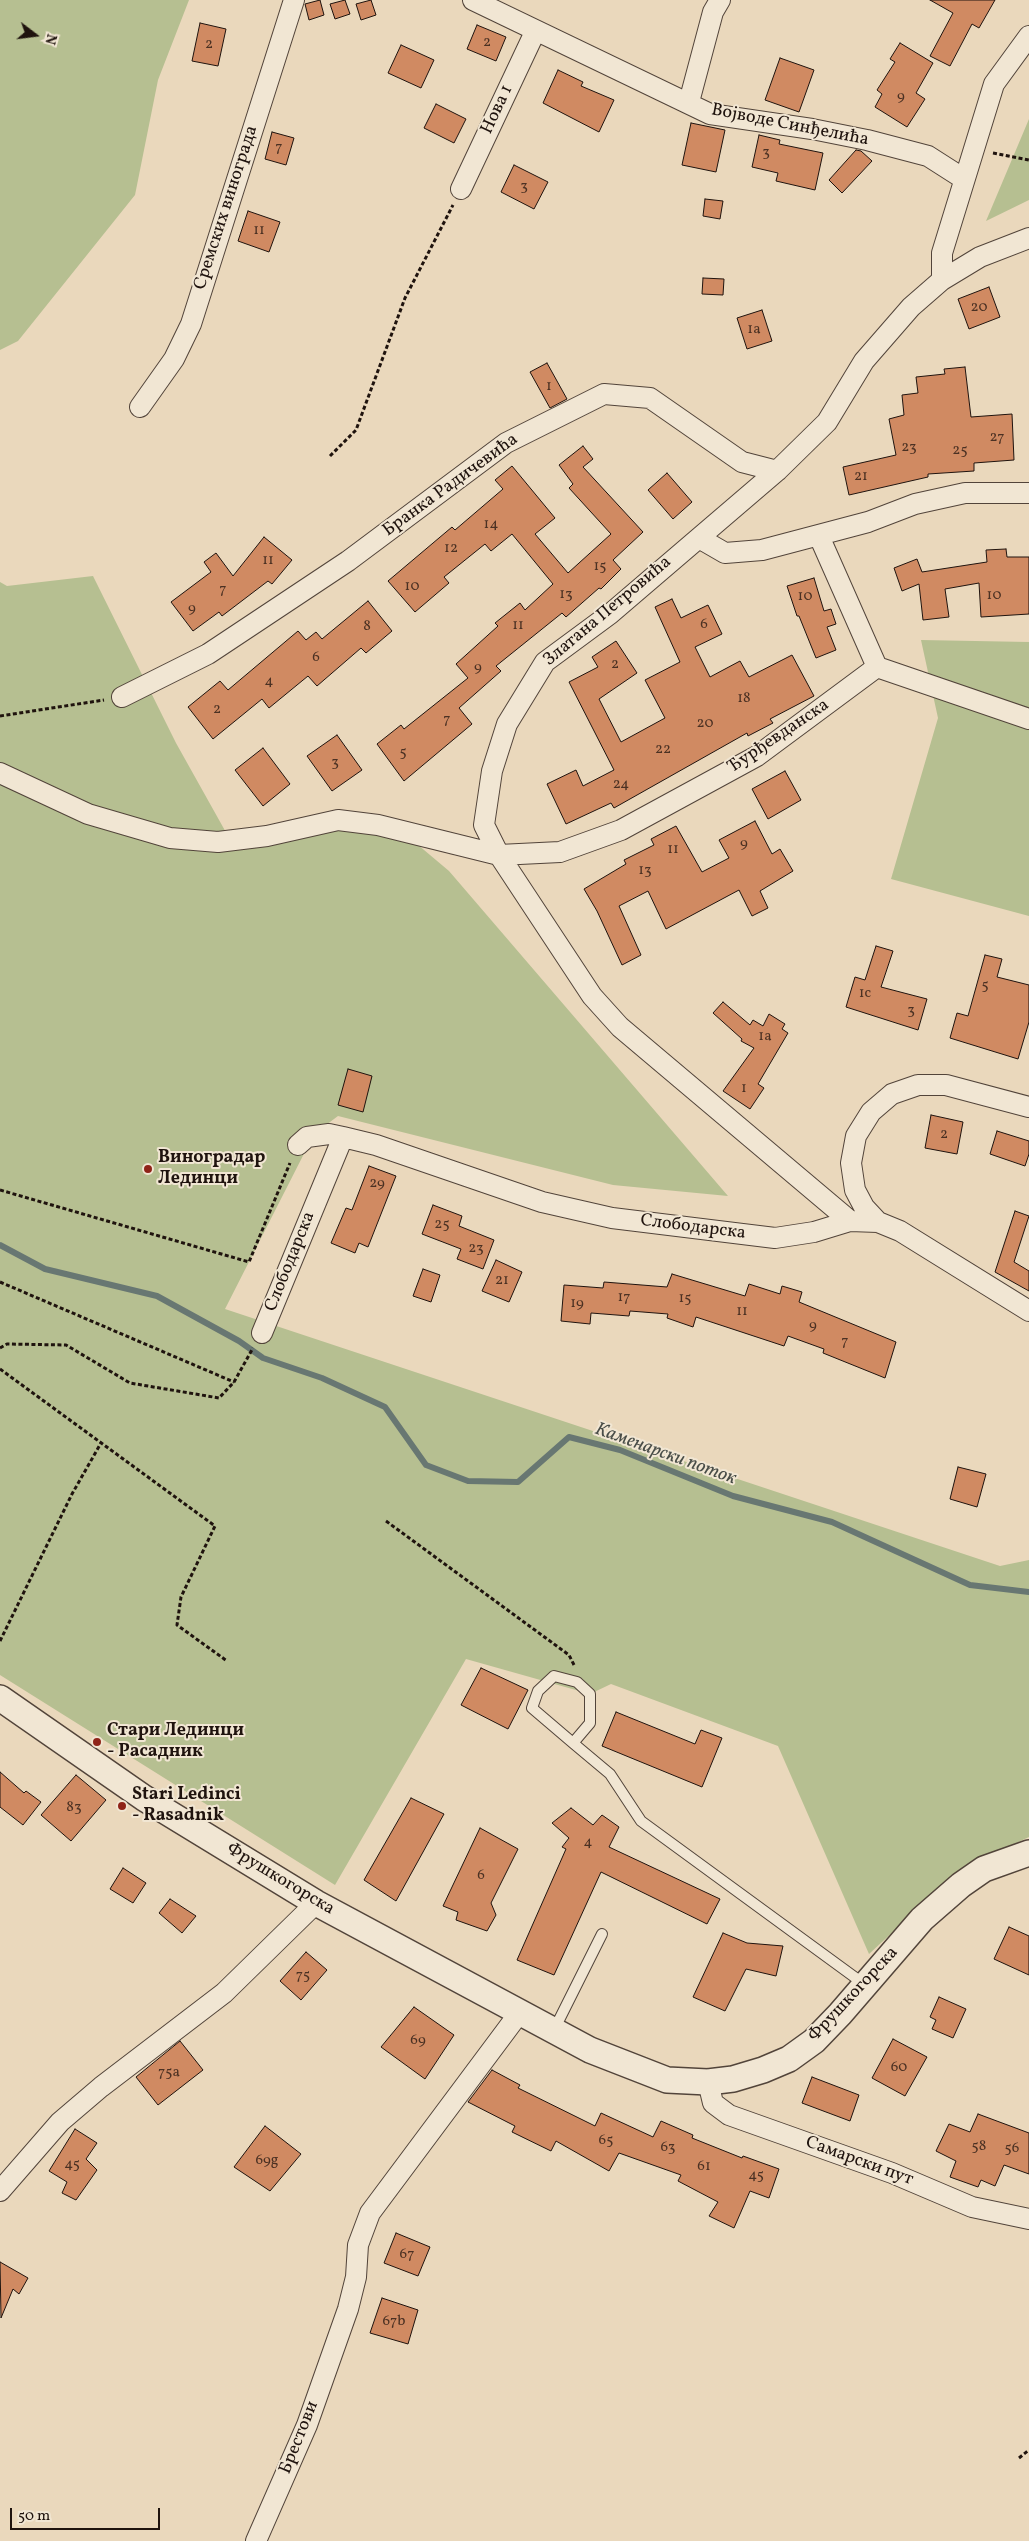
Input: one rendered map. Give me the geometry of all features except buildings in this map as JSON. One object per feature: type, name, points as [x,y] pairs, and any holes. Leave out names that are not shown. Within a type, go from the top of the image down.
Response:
[{"type":"street","name":"Сремских винограда","points":[[140,407],[174,359],[190,324],[294,0]]},
{"type":"street","name":"Војводе Синђелића","points":[[473,0],[535,32],[688,102],[710,114],[812,129],[867,140],[928,156],[964,178]]},
{"type":"street","points":[[688,102],[713,12],[720,0]]},
{"type":"street","name":"Нова 1","points":[[461,189],[535,32]]},
{"type":"street","points":[[942,280],[942,253],[994,84],[1029,36]]},
{"type":"street","points":[[777,471],[827,422],[864,361],[911,307],[942,280],[980,257],[1029,238]]},
{"type":"street","name":"Бранка Радичевића","points":[[122,697],[216,648],[348,561],[506,443],[604,394],[650,398],[742,462],[777,471]]},
{"type":"street","name":"Златана Петровића","points":[[777,471],[610,614],[544,662],[507,724],[492,771],[484,825],[499,855],[592,996],[620,1026],[850,1221]]},
{"type":"street","points":[[699,538],[725,553],[762,550],[868,522],[915,504],[965,493],[1029,493]]},
{"type":"street","points":[[819,536],[877,667],[1029,719]]},
{"type":"street","name":"Ђурђевданска","points":[[499,855],[560,852],[621,830],[757,756],[877,667]]},
{"type":"street","points":[[0,773],[88,814],[170,838],[218,842],[267,836],[338,820],[378,824],[499,855]]},
{"type":"street","points":[[878,1222],[864,1207],[855,1190],[851,1163],[856,1136],[871,1112],[892,1094],[918,1085],[946,1085],[1029,1107]]},
{"type":"street","name":"Слободарска","points":[[298,1145],[308,1137],[329,1134],[343,1137],[376,1145],[542,1202],[576,1212],[612,1218],[775,1238],[814,1232],[850,1221],[878,1222],[900,1231],[1029,1311]]},
{"type":"street","name":"Слободарска","points":[[262,1333],[343,1137]]},
{"type":"street","name":"Фрушкогорска","points":[[0,1698],[144,1798],[316,1903],[590,2050],[654,2076],[686,2082],[708,2082],[763,2070],[789,2058],[814,2041],[922,1919],[961,1885],[984,1869],[1029,1853]]},
{"type":"street","points":[[0,2190],[60,2122],[101,2087],[224,1993],[316,1903]]},
{"type":"street","name":"Брестови","points":[[256,2541],[307,2425],[340,2333],[356,2277],[358,2245],[370,2213],[520,2012]]},
{"type":"street","name":"Самарски пут","points":[[708,2082],[713,2103],[729,2115],[892,2173],[972,2207],[1029,2219]]},
{"type":"lane","points":[[573,1743],[590,1723],[590,1694],[578,1682],[554,1676],[538,1692],[532,1708],[573,1743],[610,1774],[641,1821],[865,1985]]},
{"type":"lane","points":[[554,2030],[602,1934]]},
{"type":"path","points":[[973,148],[1029,160]]},
{"type":"path","points":[[330,456],[356,430],[405,298],[461,189]]},
{"type":"path","points":[[0,716],[122,697]]},
{"type":"path","points":[[0,1190],[249,1262],[298,1145]]},
{"type":"path","points":[[0,1282],[234,1382]]},
{"type":"path","points":[[0,1348],[7,1344],[66,1345],[130,1383],[219,1398],[234,1382],[262,1333]]},
{"type":"path","points":[[0,1369],[215,1526],[181,1597],[177,1624],[228,1662]]},
{"type":"path","points":[[0,1641],[72,1494],[102,1443]]},
{"type":"path","points":[[386,1520],[569,1655],[582,1687]]},
{"type":"path","points":[[1020,2458],[1029,2450]]},
{"type":"green space","points":[[0,0],[189,0],[158,80],[135,195],[18,341],[0,350]]},
{"type":"green space","points":[[1029,119],[1029,200],[986,221]]},
{"type":"green space","points":[[93,576],[176,743],[228,836],[392,823],[449,871],[728,1196],[613,1185],[338,1116],[314,1134],[225,1309],[1000,1566],[1029,1560],[1029,1837],[961,1869],[869,1954],[778,1746],[611,1684],[590,1694],[466,1659],[335,1885],[0,1675],[0,582],[7,586]]},
{"type":"green space","points":[[921,640],[1029,642],[1029,916],[891,879],[938,718]]},
{"type":"waterway","name":"Каменарски поток","points":[[0,1245],[45,1269],[157,1296],[239,1341],[263,1358],[322,1378],[385,1407],[426,1465],[468,1481],[518,1482],[569,1437],[620,1450],[733,1496],[832,1522],[970,1585],[1029,1592]]},
{"type":"place","name":"Виноградар Лединци","points":[[148,1169]]},
{"type":"place","name":"Стари Лединци - Расадник","points":[[97,1742]]},
{"type":"place","name":"Stari Ledinci - Rasadnik","points":[[122,1806]]}]
